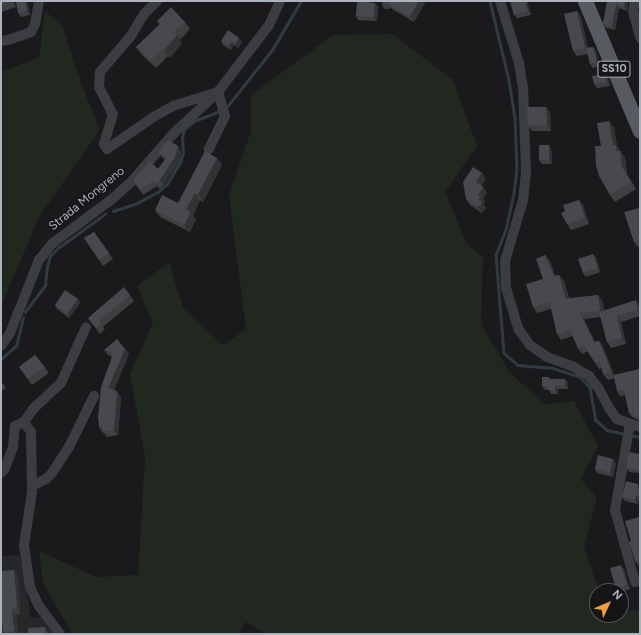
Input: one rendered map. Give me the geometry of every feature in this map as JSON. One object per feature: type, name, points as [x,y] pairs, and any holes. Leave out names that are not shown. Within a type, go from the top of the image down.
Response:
[{"type":"main road","name":"SS10","points":[[586,4],[640,131]]},
{"type":"street","points":[[1,41],[31,32],[36,24],[39,1]]},
{"type":"street","points":[[157,1],[144,14],[130,37],[100,72],[98,86],[112,114],[104,144],[107,149],[154,116],[172,106],[218,92],[225,116],[209,149]]},
{"type":"street","name":"Strada Mongreno","points":[[1,346],[10,333],[38,260],[53,243],[111,200],[132,181],[173,134],[218,92],[269,24],[280,1]]},
{"type":"street","points":[[500,1],[518,63],[523,87],[526,172],[524,194],[505,261],[506,288],[519,330],[530,345],[547,357],[572,366],[589,376],[599,389],[609,408],[617,419],[633,426],[627,439],[615,510],[635,582]]},
{"type":"street","points":[[635,1],[633,11],[640,38]]},
{"type":"street","points":[[1,473],[5,468],[13,447],[15,426],[24,422],[33,409],[61,383],[86,327]]},
{"type":"street","points":[[32,486],[52,473],[69,447],[94,396]]},
{"type":"street","points":[[24,422],[31,432],[32,486],[24,545],[30,587],[39,606],[60,634]]},
{"type":"shaded area","points":[[45,11],[62,25],[81,83],[100,130],[40,215],[1,306],[1,72],[39,57]]},
{"type":"shaded area","points":[[392,34],[453,80],[477,146],[445,192],[467,244],[483,257],[481,324],[510,373],[545,404],[574,401],[598,446],[581,479],[597,498],[584,547],[596,583],[589,583],[589,623],[629,623],[629,610],[640,611],[640,634],[266,634],[246,622],[239,634],[72,634],[43,583],[39,551],[96,577],[138,575],[145,457],[130,374],[153,323],[137,286],[169,262],[183,308],[223,345],[246,329],[229,195],[251,131],[251,95],[333,35]]},
{"type":"shaded area","points":[[20,555],[31,618],[42,617],[55,634],[1,634],[1,556]]},
{"type":"building","points":[[1,1],[12,1],[1,5]]},
{"type":"building","points":[[16,1],[25,1],[27,11],[18,13]]},
{"type":"building","points":[[357,1],[375,3],[374,17],[356,16]]},
{"type":"building","points":[[390,1],[419,1],[410,16],[388,4]]},
{"type":"building","points":[[510,1],[525,1],[528,11],[514,15]]},
{"type":"building","points":[[607,1],[625,1],[624,7],[616,4],[612,26],[603,24]]},
{"type":"building","points":[[171,7],[185,22],[174,32],[177,35],[164,50],[163,48],[151,60],[136,47],[160,24],[157,21]]},
{"type":"building","points":[[577,11],[585,48],[573,51],[564,14]]},
{"type":"building","points":[[228,30],[239,38],[235,44],[231,42],[228,46],[221,41]]},
{"type":"building","points":[[593,47],[597,62],[590,64],[586,48]]},
{"type":"building","points":[[605,74],[607,82],[594,84],[592,76]]},
{"type":"building","points":[[527,107],[546,107],[547,125],[528,125]]},
{"type":"building","points":[[609,121],[613,145],[616,145],[616,151],[620,151],[622,167],[631,182],[610,195],[599,176],[596,166],[595,146],[601,146],[597,123]]},
{"type":"building","points":[[168,140],[178,146],[175,157],[160,180],[156,183],[153,181],[140,190],[133,180],[150,161],[158,169],[166,158],[158,152]]},
{"type":"building","points":[[539,145],[549,145],[549,160],[539,160]]},
{"type":"building","points":[[205,151],[217,158],[198,194],[195,193],[186,209],[191,212],[184,225],[155,210],[162,195],[178,203]]},
{"type":"building","points":[[473,167],[482,173],[476,182],[483,187],[478,195],[481,196],[478,199],[482,202],[478,207],[466,199],[463,182]]},
{"type":"building","points":[[579,200],[585,218],[567,224],[561,213],[565,211],[563,205]]},
{"type":"building","points":[[640,208],[640,240],[634,242],[624,212]]},
{"type":"building","points":[[94,232],[109,253],[99,260],[84,238]]},
{"type":"building","points":[[593,254],[598,268],[583,273],[578,259]]},
{"type":"building","points":[[545,255],[554,276],[559,275],[566,299],[598,295],[600,311],[580,313],[594,342],[599,341],[611,371],[603,374],[600,361],[595,363],[584,345],[578,348],[570,330],[557,334],[550,302],[533,307],[526,284],[543,279],[536,259]]},
{"type":"building","points":[[124,287],[130,295],[99,321],[101,323],[96,328],[88,318]]},
{"type":"building","points":[[65,290],[78,299],[67,314],[55,305]]},
{"type":"building","points":[[636,300],[638,309],[617,316],[622,338],[607,342],[599,312]]},
{"type":"building","points":[[117,339],[125,349],[108,388],[117,391],[114,430],[103,431],[103,427],[99,427],[98,417],[101,387],[113,354],[104,350]]},
{"type":"building","points":[[35,355],[45,367],[28,379],[19,367]]},
{"type":"building","points":[[640,369],[640,418],[629,413],[624,390],[617,391],[614,375]]},
{"type":"building","points":[[542,377],[549,377],[549,379],[565,379],[565,385],[555,385],[555,390],[549,390],[548,386],[542,386]]},
{"type":"building","points":[[629,452],[640,454],[640,470],[626,468]]},
{"type":"building","points":[[598,455],[613,459],[610,473],[595,469]]},
{"type":"building","points":[[626,481],[638,484],[637,488],[640,488],[640,495],[636,495],[635,500],[622,497]]},
{"type":"building","points":[[639,517],[640,559],[635,561],[629,542],[631,541],[625,521]]},
{"type":"building","points":[[621,565],[626,583],[614,583],[610,568]]},
{"type":"building","points":[[14,570],[17,608],[12,609],[14,631],[3,632],[1,608],[1,571]]},
{"type":"building","points":[[45,627],[46,634],[28,634],[28,628]]},
{"type":"waterway","points":[[226,108],[272,50],[301,1]]},
{"type":"waterway","points":[[490,1],[509,80],[515,118],[517,169],[514,193],[507,227],[496,255],[504,353],[518,365],[553,368],[580,377],[590,387],[596,420],[607,430],[626,434]]},
{"type":"waterway","points":[[113,211],[135,204],[158,192],[167,184],[180,162],[183,152],[182,137],[184,130],[194,121],[220,111]]},
{"type":"waterway","points":[[25,312],[45,285],[50,256],[58,248],[105,214]]},
{"type":"waterway","points":[[1,359],[16,346],[23,318]]},
{"type":"waterway","points":[[631,435],[640,437]]}]
